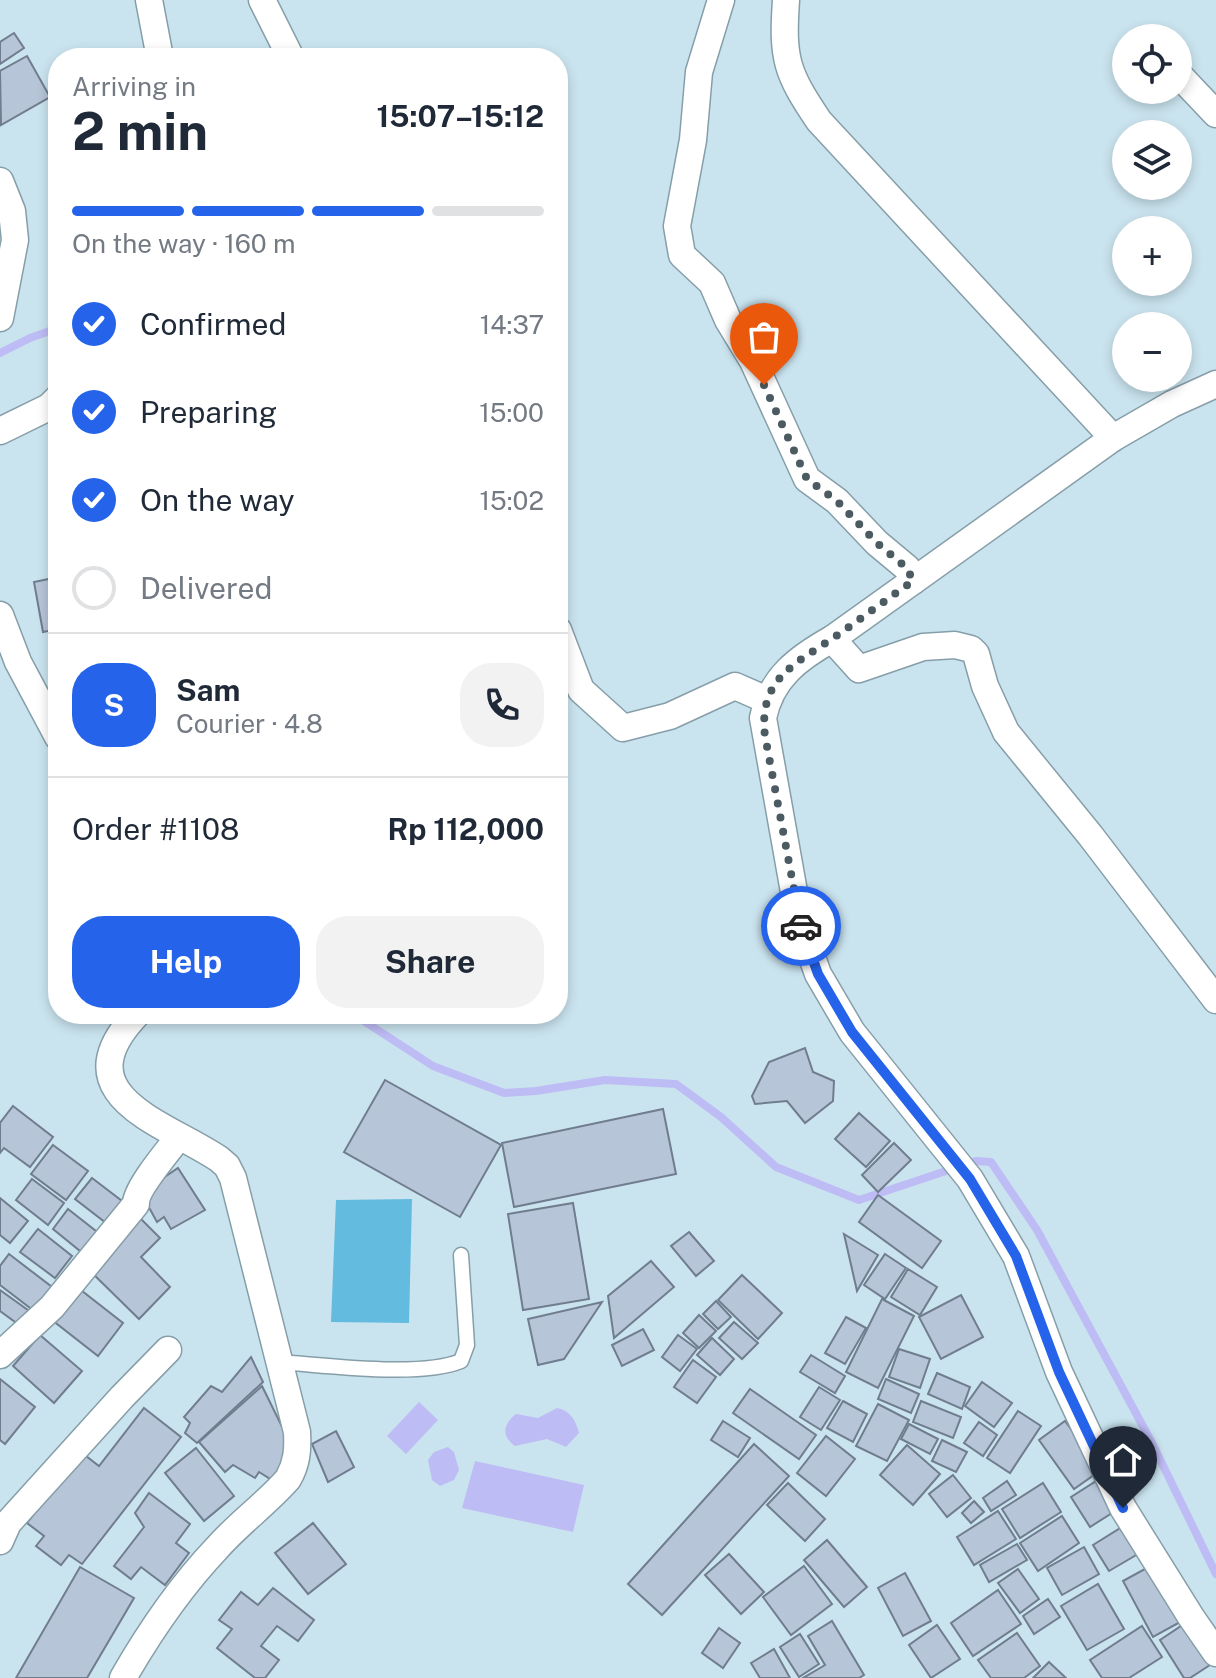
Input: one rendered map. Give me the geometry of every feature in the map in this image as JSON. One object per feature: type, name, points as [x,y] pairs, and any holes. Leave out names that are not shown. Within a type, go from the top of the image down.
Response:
[{"type":"street","points":[[149,0],[158,48]]},
{"type":"street","points":[[262,0],[286,48]]},
{"type":"street","points":[[721,0],[699,72],[693,140],[677,226],[682,255],[712,283],[728,320],[753,361],[807,479],[837,501],[877,543],[907,568],[913,581]]},
{"type":"street","points":[[786,0],[785,51],[792,78],[819,121],[1113,438]]},
{"type":"street","points":[[1192,89],[1216,114]]},
{"type":"street","points":[[0,181],[12,211],[15,240],[0,318]]},
{"type":"street","points":[[1216,384],[1172,404],[1113,438],[832,639],[802,656],[779,679],[767,700],[763,718],[799,920],[818,974],[852,1032],[970,1179],[1016,1256],[1059,1372],[1123,1508],[1216,1653]]},
{"type":"street","points":[[0,431],[48,407]]},
{"type":"street","points":[[0,615],[18,662],[48,718]]},
{"type":"street","points":[[832,639],[859,669],[923,647],[955,645],[971,649],[979,661],[996,713],[1022,755],[1090,835],[1216,1000]]},
{"type":"street","points":[[568,656],[581,690],[623,728],[670,716],[735,686],[767,700]]},
{"type":"street","points":[[123,1678],[146,1637],[179,1590],[218,1546],[277,1492],[295,1467],[298,1451],[297,1432],[233,1178],[219,1159],[139,1114],[123,1098],[109,1068],[115,1042],[129,1024]]},
{"type":"street","points":[[0,1355],[52,1307],[99,1246],[127,1216],[136,1204],[135,1198],[141,1188],[178,1138]]},
{"type":"street","points":[[0,1541],[8,1523],[168,1350]]},
{"type":"lane","points":[[278,1362],[376,1369],[445,1368],[461,1361],[467,1345],[461,1255]]},
{"type":"shaded area","points":[[412,1199],[409,1323],[331,1322],[336,1200]]},
{"type":"shaded area","points":[[419,1402],[438,1420],[406,1454],[387,1436]]},
{"type":"shaded area","points":[[557,1408],[572,1417],[579,1433],[566,1447],[547,1439],[515,1446],[507,1438],[506,1426],[516,1414],[538,1418]]},
{"type":"shaded area","points":[[448,1447],[454,1452],[459,1470],[454,1480],[440,1486],[432,1480],[428,1460],[434,1452]]},
{"type":"shaded area","points":[[475,1461],[584,1485],[573,1532],[462,1508]]},
{"type":"building","points":[[14,33],[24,48],[0,64],[0,42]]},
{"type":"building","points":[[27,56],[48,98],[1,125],[0,71]]},
{"type":"building","points":[[48,579],[48,631],[43,632],[34,582]]},
{"type":"building","points":[[805,1048],[813,1072],[834,1081],[833,1101],[805,1123],[787,1101],[755,1104],[752,1096],[769,1062]]},
{"type":"building","points":[[385,1080],[501,1145],[460,1217],[344,1152]]},
{"type":"building","points":[[13,1106],[53,1137],[30,1167],[4,1148],[0,1153],[0,1123]]},
{"type":"building","points":[[663,1109],[676,1174],[514,1207],[502,1143]]},
{"type":"building","points":[[859,1113],[890,1141],[866,1167],[835,1139]]},
{"type":"building","points":[[894,1143],[911,1160],[878,1192],[862,1175]]},
{"type":"building","points":[[53,1145],[88,1171],[66,1200],[31,1174]]},
{"type":"building","points":[[178,1168],[205,1210],[171,1229],[164,1217],[157,1222],[141,1193]]},
{"type":"building","points":[[92,1178],[126,1204],[110,1226],[75,1199]]},
{"type":"building","points":[[32,1179],[64,1203],[48,1225],[16,1200]]},
{"type":"building","points":[[878,1195],[941,1241],[922,1268],[859,1222]]},
{"type":"building","points":[[0,1198],[28,1221],[10,1243],[0,1235]]},
{"type":"building","points":[[573,1203],[589,1299],[523,1310],[508,1214]]},
{"type":"building","points":[[68,1209],[101,1235],[85,1255],[53,1229]]},
{"type":"building","points":[[137,1215],[160,1238],[141,1257],[170,1287],[139,1319],[86,1267]]},
{"type":"building","points":[[38,1229],[72,1256],[55,1278],[20,1252]]},
{"type":"building","points":[[689,1232],[714,1261],[696,1276],[671,1246]]},
{"type":"building","points":[[844,1234],[878,1255],[857,1291]]},
{"type":"building","points":[[9,1254],[56,1290],[38,1314],[0,1285],[0,1266]]},
{"type":"building","points":[[885,1254],[906,1268],[885,1299],[864,1285]]},
{"type":"building","points":[[651,1261],[674,1287],[614,1338],[608,1296]]},
{"type":"building","points":[[908,1269],[937,1287],[920,1315],[891,1297]]},
{"type":"building","points":[[742,1275],[782,1313],[758,1339],[718,1300]]},
{"type":"building","points":[[77,1287],[123,1323],[98,1356],[52,1320]]},
{"type":"building","points":[[0,1290],[32,1313],[22,1327],[0,1311]]},
{"type":"building","points":[[961,1295],[983,1337],[941,1359],[919,1317]]},
{"type":"building","points":[[882,1299],[914,1316],[878,1388],[846,1372]]},
{"type":"building","points":[[716,1301],[731,1317],[718,1329],[703,1314]]},
{"type":"building","points":[[602,1302],[564,1359],[538,1365],[528,1319]]},
{"type":"building","points":[[699,1315],[716,1331],[699,1348],[683,1333]]},
{"type":"building","points":[[846,1317],[866,1328],[845,1364],[825,1353]]},
{"type":"building","points":[[734,1322],[758,1343],[742,1359],[719,1338]]},
{"type":"building","points":[[643,1329],[654,1350],[622,1366],[612,1345]]},
{"type":"building","points":[[40,1335],[82,1371],[54,1403],[13,1366]]},
{"type":"building","points":[[678,1335],[697,1349],[680,1371],[662,1357]]},
{"type":"building","points":[[712,1338],[734,1359],[720,1375],[697,1355]]},
{"type":"building","points":[[899,1349],[930,1359],[920,1388],[889,1377]]},
{"type":"building","points":[[811,1355],[845,1376],[835,1393],[800,1372]]},
{"type":"building","points":[[251,1357],[263,1382],[197,1443],[185,1433],[190,1423],[184,1417],[211,1386],[222,1392]]},
{"type":"building","points":[[693,1360],[716,1377],[697,1403],[674,1387]]},
{"type":"building","points":[[937,1373],[970,1387],[962,1409],[928,1394]]},
{"type":"building","points":[[0,1379],[35,1407],[5,1444],[0,1440]]},
{"type":"building","points":[[886,1379],[919,1394],[911,1413],[878,1399]]},
{"type":"building","points":[[982,1382],[1012,1403],[994,1427],[965,1406]]},
{"type":"building","points":[[262,1386],[292,1447],[272,1480],[259,1472],[255,1478],[233,1465],[225,1472],[199,1442]]},
{"type":"building","points":[[819,1387],[840,1400],[821,1430],[800,1417]]},
{"type":"building","points":[[750,1389],[816,1435],[799,1459],[733,1413]]},
{"type":"building","points":[[843,1401],[867,1414],[853,1442],[827,1428]]},
{"type":"building","points":[[921,1401],[961,1417],[953,1438],[913,1422]]},
{"type":"building","points":[[878,1404],[909,1420],[887,1461],[856,1446]]},
{"type":"building","points":[[144,1408],[181,1437],[82,1564],[69,1555],[61,1565],[36,1546],[44,1536],[27,1523],[69,1469],[86,1456],[99,1466]]},
{"type":"building","points":[[1018,1411],[1041,1426],[1010,1473],[987,1458]]},
{"type":"building","points":[[723,1421],[750,1438],[738,1457],[711,1440]]},
{"type":"building","points":[[1065,1421],[1101,1470],[1074,1489],[1039,1440]]},
{"type":"building","points":[[979,1422],[997,1435],[983,1456],[964,1443]]},
{"type":"building","points":[[909,1424],[938,1439],[930,1454],[901,1439]]},
{"type":"building","points":[[336,1431],[354,1467],[328,1482],[312,1444]]},
{"type":"building","points":[[826,1436],[855,1459],[826,1496],[797,1473]]},
{"type":"building","points":[[942,1440],[967,1452],[956,1472],[932,1461]]},
{"type":"building","points":[[754,1444],[789,1476],[662,1615],[628,1584]]},
{"type":"building","points":[[907,1445],[940,1474],[913,1505],[880,1475]]},
{"type":"building","points":[[196,1448],[234,1496],[204,1521],[165,1473]]},
{"type":"building","points":[[953,1475],[971,1498],[947,1517],[929,1494]]},
{"type":"building","points":[[1101,1478],[1120,1508],[1090,1527],[1071,1497]]},
{"type":"building","points":[[1007,1481],[1016,1495],[991,1511],[983,1498]]},
{"type":"building","points":[[788,1483],[825,1519],[805,1541],[767,1505]]},
{"type":"building","points":[[1043,1483],[1061,1512],[1020,1538],[1002,1509]]},
{"type":"building","points":[[149,1493],[190,1524],[176,1543],[189,1553],[165,1585],[141,1567],[131,1579],[114,1566],[144,1527],[135,1513]]},
{"type":"building","points":[[974,1501],[984,1512],[971,1523],[962,1513]]},
{"type":"building","points":[[998,1511],[1016,1539],[974,1565],[957,1537]]},
{"type":"building","points":[[1062,1516],[1079,1543],[1038,1571],[1020,1543]]},
{"type":"building","points":[[313,1523],[346,1564],[308,1594],[275,1553]]},
{"type":"building","points":[[1122,1527],[1138,1554],[1109,1571],[1093,1545]]},
{"type":"building","points":[[827,1540],[867,1587],[844,1607],[804,1560]]},
{"type":"building","points":[[1017,1544],[1027,1560],[989,1582],[980,1565]]},
{"type":"building","points":[[1084,1547],[1099,1574],[1062,1595],[1047,1568]]},
{"type":"building","points":[[729,1554],[764,1592],[741,1614],[705,1575]]},
{"type":"building","points":[[1152,1565],[1182,1621],[1153,1637],[1123,1581]]},
{"type":"building","points":[[804,1566],[832,1604],[791,1635],[763,1597]]},
{"type":"building","points":[[80,1567],[134,1598],[87,1678],[16,1678]]},
{"type":"building","points":[[1018,1569],[1039,1599],[1020,1613],[998,1583]]},
{"type":"building","points":[[905,1573],[931,1621],[903,1636],[878,1588]]},
{"type":"building","points":[[1098,1584],[1124,1629],[1087,1650],[1061,1606]]},
{"type":"building","points":[[273,1588],[314,1620],[298,1641],[277,1626],[261,1646],[279,1660],[265,1678],[255,1678],[217,1648],[232,1629],[219,1620],[241,1592],[258,1605]]},
{"type":"building","points":[[998,1590],[1021,1624],[973,1656],[951,1623]]},
{"type":"building","points":[[1048,1599],[1060,1617],[1034,1634],[1023,1616]]},
{"type":"building","points":[[832,1621],[864,1675],[859,1678],[803,1678],[825,1665],[808,1636]]},
{"type":"building","points":[[1187,1622],[1213,1663],[1190,1678],[1184,1678],[1160,1640]]},
{"type":"building","points":[[937,1625],[960,1659],[931,1678],[909,1645]]},
{"type":"building","points":[[1142,1626],[1162,1657],[1129,1678],[1102,1678],[1090,1660]]},
{"type":"building","points":[[719,1628],[740,1643],[723,1668],[702,1653]]},
{"type":"building","points":[[1017,1633],[1040,1666],[1024,1678],[991,1678],[978,1660]]},
{"type":"building","points":[[800,1634],[819,1664],[799,1677],[780,1647]]},
{"type":"building","points":[[774,1649],[790,1678],[760,1678],[751,1663]]},
{"type":"building","points":[[1049,1662],[1066,1678],[1033,1678]]},
{"type":"waterway","points":[[0,353],[48,332]]},
{"type":"waterway","points":[[368,1024],[433,1066],[504,1093],[605,1080],[676,1084],[721,1117],[776,1167],[859,1200],[976,1161],[991,1162],[1037,1230],[1152,1443],[1216,1574]]},
{"type":"way so far","points":[[764,385],[807,479],[837,501],[877,543],[907,568],[913,581],[832,639],[802,656],[779,679],[767,700],[763,718],[765,736],[801,926]]},
{"type":"route","points":[[801,926],[818,974],[852,1032],[970,1179],[1016,1256],[1059,1372],[1123,1508]]}]
